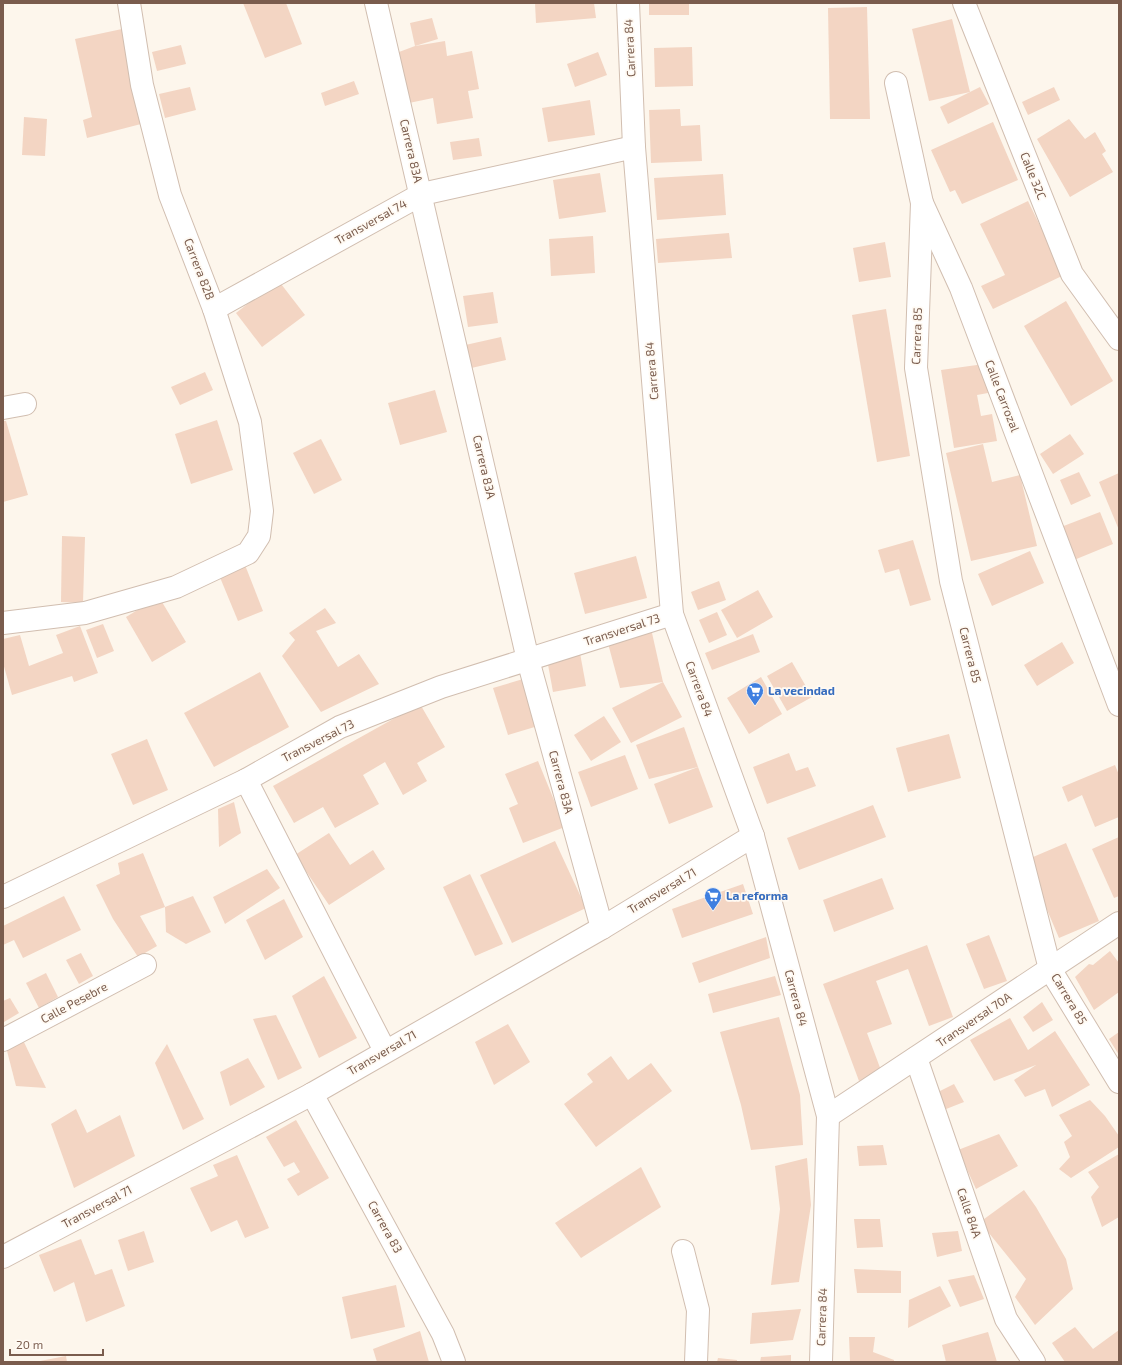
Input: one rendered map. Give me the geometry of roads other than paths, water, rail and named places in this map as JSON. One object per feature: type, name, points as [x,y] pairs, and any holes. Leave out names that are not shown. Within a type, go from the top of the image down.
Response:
[{"type":"street","name":"Carrera 82B","points":[[3,623],[86,612],[176,587],[248,553],[259,536],[262,511],[250,422],[214,309],[170,195],[142,85],[129,3]]},
{"type":"street","name":"Carrera 83A","points":[[376,3],[422,194],[528,660],[602,928]]},
{"type":"street","name":"Carrera 84","points":[[628,3],[634,147],[672,614],[753,836],[828,1116],[821,1362]]},
{"type":"street","name":"Calle 32C","points":[[964,3],[1072,274],[1119,339]]},
{"type":"street","name":"Calle Carrozal","points":[[896,84],[922,203],[961,288],[1119,705]]},
{"type":"street","name":"Transversal 74","points":[[214,309],[422,194],[634,147]]},
{"type":"street","name":"Carrera 85","points":[[922,203],[916,368],[951,581],[1050,969],[1119,1082]]},
{"type":"street","points":[[3,408],[25,404]]},
{"type":"street","name":"Transversal 73","points":[[3,897],[246,780],[340,727],[441,687],[672,614]]},
{"type":"street","points":[[246,780],[385,1051]]},
{"type":"street","name":"Transversal 71","points":[[3,1257],[312,1094],[602,928],[753,836]]},
{"type":"street","name":"Transversal 70A","points":[[828,1116],[1119,923]]},
{"type":"street","name":"Calle Pesebre","points":[[3,1040],[145,965]]},
{"type":"street","name":"Calle 84A","points":[[916,1058],[1006,1319],[1034,1362]]},
{"type":"street","name":"Carrera 83","points":[[312,1094],[443,1334],[454,1362]]},
{"type":"street","points":[[683,1251],[698,1310],[696,1362]]},
{"type":"place","name":"La vecindad","points":[[755,706]]},
{"type":"place","name":"La reforma","points":[[713,911]]}]
